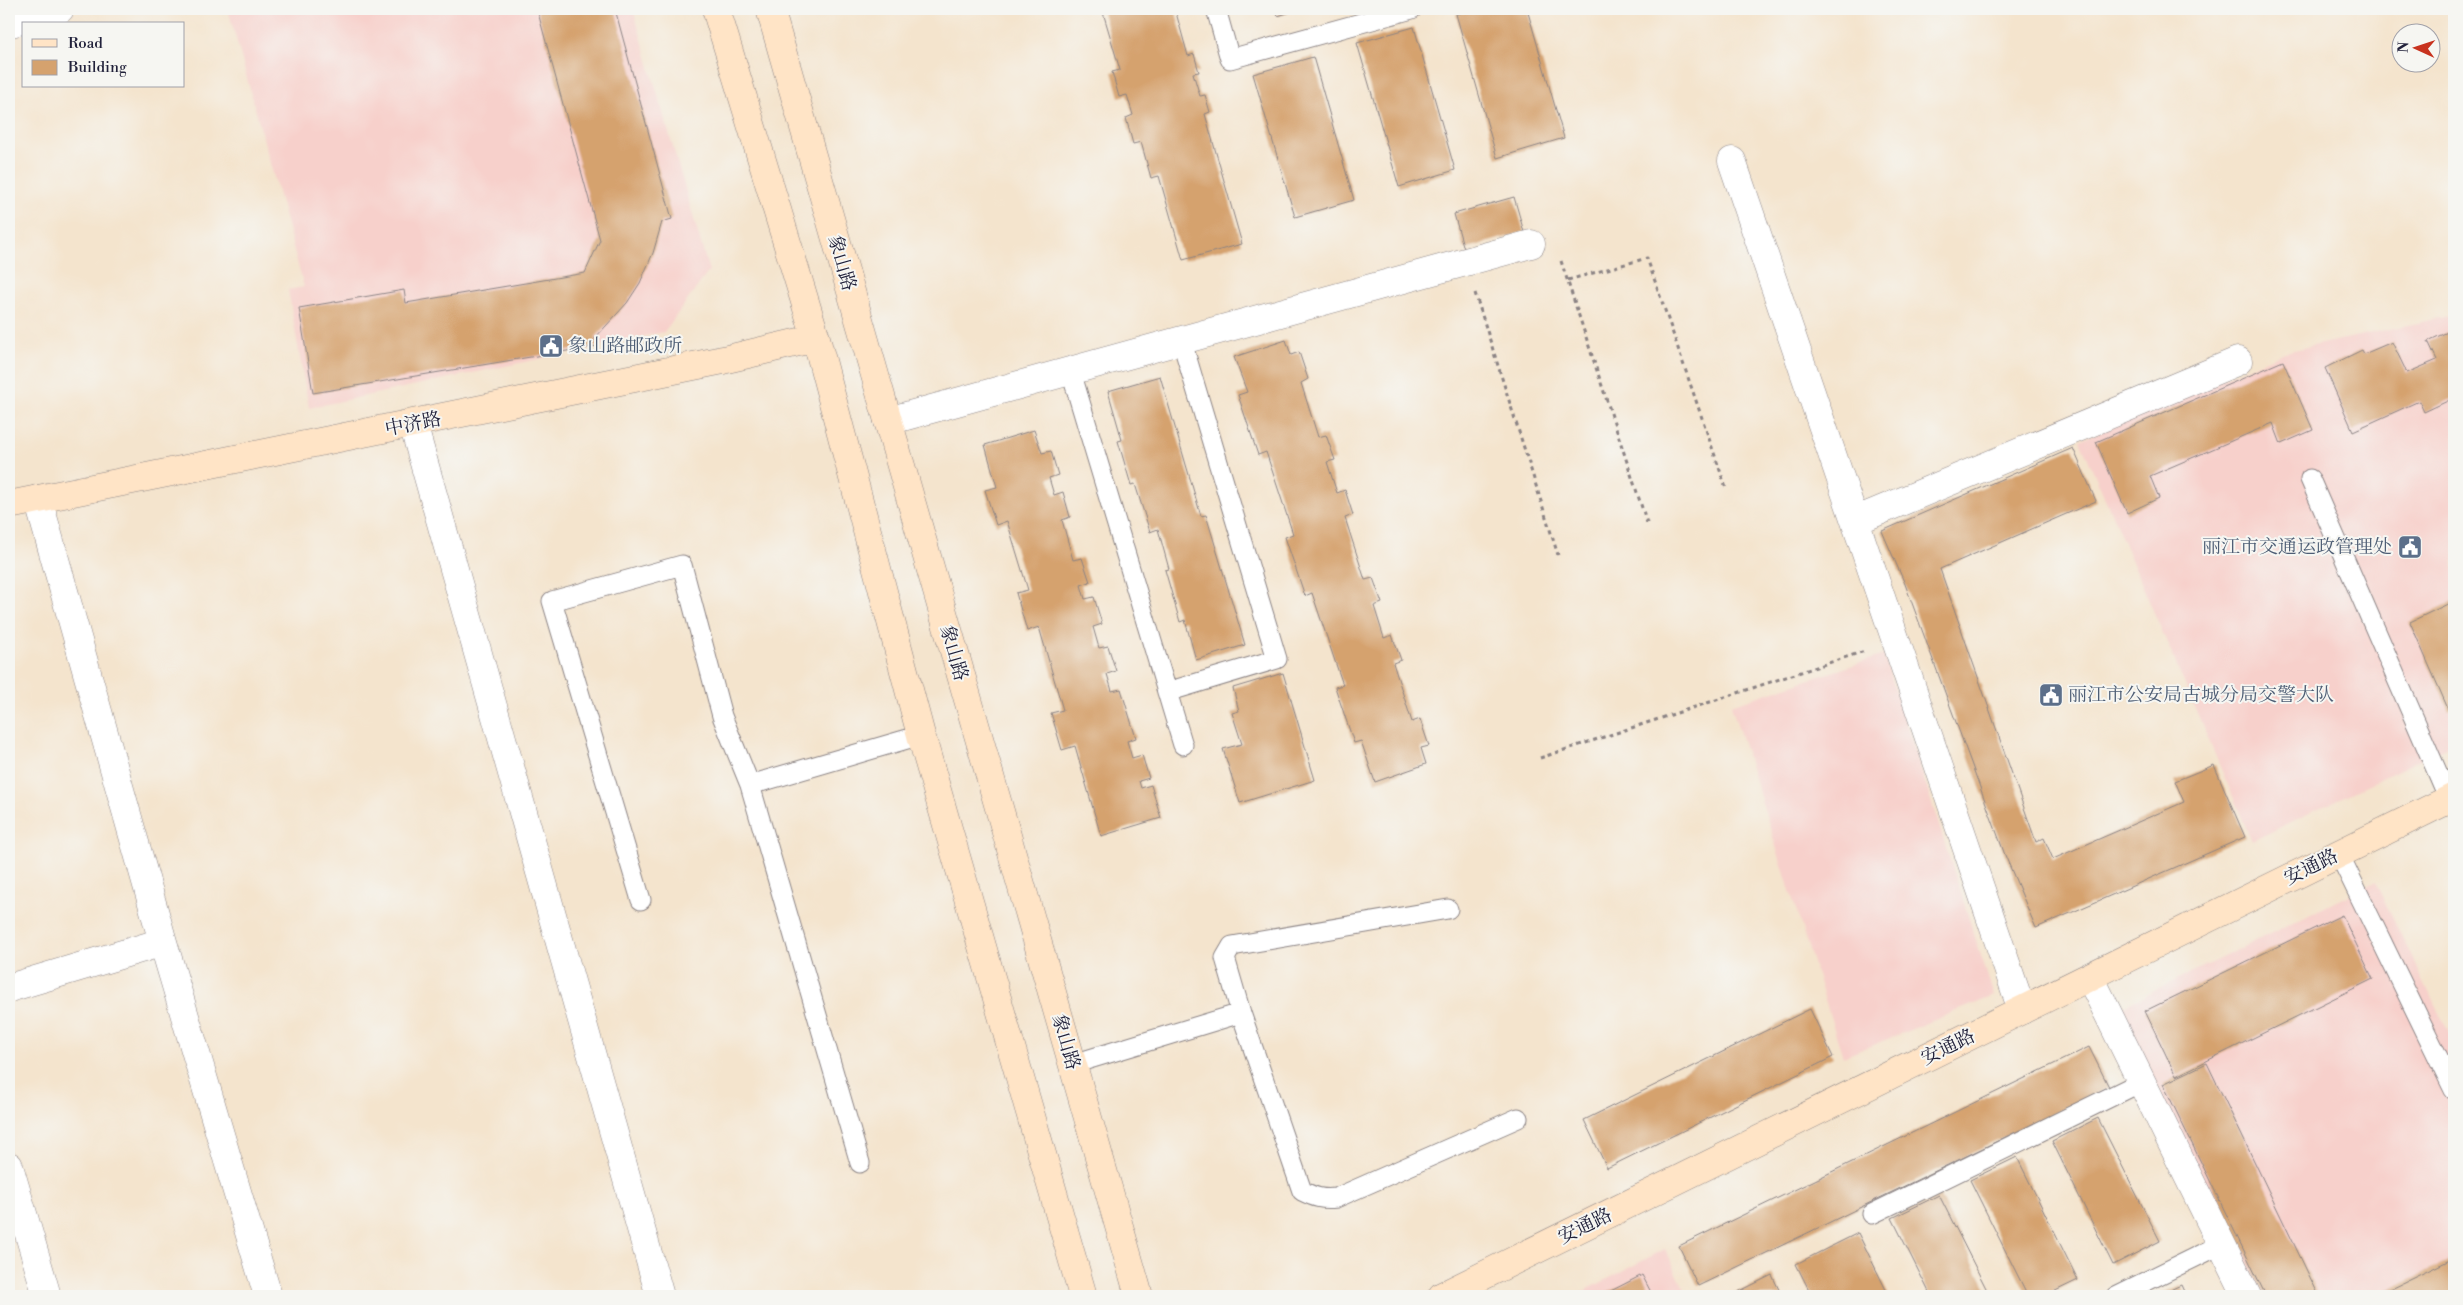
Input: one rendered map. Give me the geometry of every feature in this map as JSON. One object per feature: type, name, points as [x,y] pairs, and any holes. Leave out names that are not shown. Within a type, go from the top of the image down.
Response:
[{"type":"street","points":[[10,19],[60,9]]},
{"type":"street","points":[[716,9],[816,338],[921,735],[1082,1296]]},
{"type":"street","name":"象山路","points":[[770,9],[1139,1296]]},
{"type":"street","points":[[1732,161],[2022,1010]]},
{"type":"street","points":[[888,421],[1182,342],[1531,244]]},
{"type":"street","name":"中济路","points":[[9,505],[723,360],[816,338]]},
{"type":"street","points":[[1855,521],[2238,361]]},
{"type":"street","points":[[413,424],[660,1296]]},
{"type":"street","points":[[38,499],[163,942],[268,1296]]},
{"type":"street","name":"安通路","points":[[1442,1296],[2452,798]]},
{"type":"street","points":[[9,988],[163,942]]},
{"type":"street","points":[[2090,977],[2247,1296]]},
{"type":"street","points":[[9,1166],[47,1296]]},
{"type":"lane","points":[[1216,9],[1230,59],[1412,9]]},
{"type":"lane","points":[[1167,692],[1277,659],[1182,342]]},
{"type":"lane","points":[[1071,372],[1183,745]]},
{"type":"lane","points":[[2310,479],[2452,798]]},
{"type":"lane","points":[[641,900],[552,601],[682,565],[722,716],[750,785],[860,1163]]},
{"type":"lane","points":[[750,785],[921,735]]},
{"type":"lane","points":[[2339,854],[2454,1090]]},
{"type":"lane","points":[[1448,909],[1232,946],[1224,958],[1241,1013],[1302,1191],[1313,1197],[1336,1198],[1518,1118]]},
{"type":"lane","points":[[1072,1064],[1241,1013]]},
{"type":"lane","points":[[1872,1214],[2142,1082]]},
{"type":"lane","points":[[2116,1296],[2222,1244]]},
{"type":"path","points":[[1531,244],[1557,248],[1648,526]]},
{"type":"path","points":[[1568,280],[1647,258],[1726,488]]},
{"type":"path","points":[[1465,263],[1558,555]]},
{"type":"path","points":[[1540,758],[1896,640]]},
{"type":"shaded area","points":[[228,9],[633,9],[709,271],[664,332],[309,408],[288,290],[304,287]]},
{"type":"shaded area","points":[[2454,315],[2454,743],[2252,841],[2080,440],[2285,352]]},
{"type":"shaded area","points":[[1884,655],[1994,996],[1843,1057],[1731,705]]},
{"type":"shaded area","points":[[2375,882],[2454,1043],[2454,1296],[2258,1296],[2118,1009]]},
{"type":"shaded area","points":[[1665,1249],[1688,1296],[1575,1296]]},
{"type":"building","points":[[537,9],[615,9],[672,219],[662,222],[653,253],[640,283],[627,303],[595,338],[597,346],[313,393],[299,308],[404,290],[406,303],[585,273],[600,240]]},
{"type":"building","points":[[1102,9],[1175,9],[1188,56],[1194,54],[1199,72],[1193,73],[1200,96],[1205,95],[1210,112],[1205,114],[1242,244],[1183,260],[1159,176],[1151,178],[1141,142],[1133,144],[1126,118],[1133,115],[1127,95],[1119,97],[1112,72],[1120,70]]},
{"type":"building","points":[[1276,9],[1300,9],[1278,16]]},
{"type":"building","points":[[1476,9],[1527,9],[1564,138],[1497,158],[1456,14]]},
{"type":"building","points":[[1414,27],[1455,170],[1399,187],[1357,43]]},
{"type":"building","points":[[1313,57],[1354,200],[1295,217],[1253,74]]},
{"type":"building","points":[[1514,197],[1524,232],[1464,249],[1454,214]]},
{"type":"building","points":[[2454,329],[2454,398],[2424,412],[2419,401],[2353,431],[2325,368],[2362,350],[2364,354],[2392,342],[2407,373],[2437,360],[2428,341]]},
{"type":"building","points":[[1286,340],[1291,355],[1299,352],[1308,379],[1301,383],[1318,437],[1326,435],[1335,460],[1327,462],[1337,493],[1345,490],[1353,515],[1345,518],[1365,580],[1373,578],[1382,603],[1374,606],[1384,638],[1392,635],[1401,660],[1393,663],[1412,722],[1420,719],[1429,746],[1421,748],[1426,764],[1375,782],[1361,741],[1354,743],[1335,687],[1343,685],[1312,593],[1305,596],[1285,537],[1293,534],[1266,452],[1258,455],[1238,395],[1247,392],[1234,357]]},
{"type":"building","points":[[2283,361],[2313,430],[2281,444],[2273,423],[2150,476],[2159,498],[2127,513],[2096,442]]},
{"type":"building","points":[[1160,376],[1201,516],[1206,515],[1245,645],[1196,660],[1185,620],[1180,622],[1165,570],[1169,569],[1158,529],[1150,532],[1135,484],[1131,485],[1118,441],[1122,440],[1108,391]]},
{"type":"building","points":[[1034,430],[1042,453],[1051,451],[1058,475],[1049,478],[1054,495],[1063,492],[1070,517],[1062,520],[1073,560],[1082,558],[1090,582],[1081,585],[1085,599],[1094,597],[1102,624],[1093,627],[1099,648],[1108,646],[1116,671],[1107,674],[1112,691],[1121,689],[1136,738],[1127,741],[1132,758],[1142,755],[1149,778],[1139,781],[1141,788],[1151,785],[1161,818],[1101,836],[1075,746],[1062,750],[1051,713],[1063,710],[1039,627],[1027,631],[1016,593],[1028,590],[1007,521],[996,525],[985,490],[997,487],[985,445]]},
{"type":"building","points":[[2073,448],[2096,501],[1940,569],[2036,842],[2044,838],[2053,859],[2184,802],[2175,781],[2214,765],[2245,837],[2036,928],[2005,855],[1905,584],[1882,531]]},
{"type":"building","points":[[2454,601],[2454,708],[2449,711],[2410,622]]},
{"type":"building","points":[[1283,673],[1315,780],[1240,803],[1223,749],[1242,744],[1232,713],[1239,711],[1233,688]]},
{"type":"building","points":[[2342,915],[2373,979],[2176,1076],[2145,1011]]},
{"type":"building","points":[[1810,1009],[1833,1057],[1607,1168],[1584,1120]]},
{"type":"building","points":[[2089,1047],[2109,1087],[1698,1286],[1679,1246]]},
{"type":"building","points":[[2207,1063],[2319,1296],[2266,1296],[2163,1084]]},
{"type":"building","points":[[2098,1118],[2160,1241],[2113,1265],[2052,1141]]},
{"type":"building","points":[[2017,1157],[2078,1280],[2045,1296],[2028,1296],[1970,1180]]},
{"type":"building","points":[[1939,1195],[1990,1296],[1931,1296],[1892,1218]]},
{"type":"building","points":[[1858,1233],[1889,1296],[1812,1296],[1796,1264]]},
{"type":"building","points":[[2454,1258],[2454,1296],[2376,1296]]},
{"type":"building","points":[[1642,1275],[1653,1296],[1601,1296]]},
{"type":"building","points":[[1772,1275],[1782,1296],[1730,1296]]},
{"type":"building","points":[[2181,1285],[2186,1296],[2157,1296]]},
{"type":"place","name":"象山路邮政所","points":[[551,346]]},
{"type":"place","name":"丽江市交通运政管理处","points":[[2410,547]]},
{"type":"place","name":"丽江市公安局古城分局交警大队","points":[[2051,695]]}]
